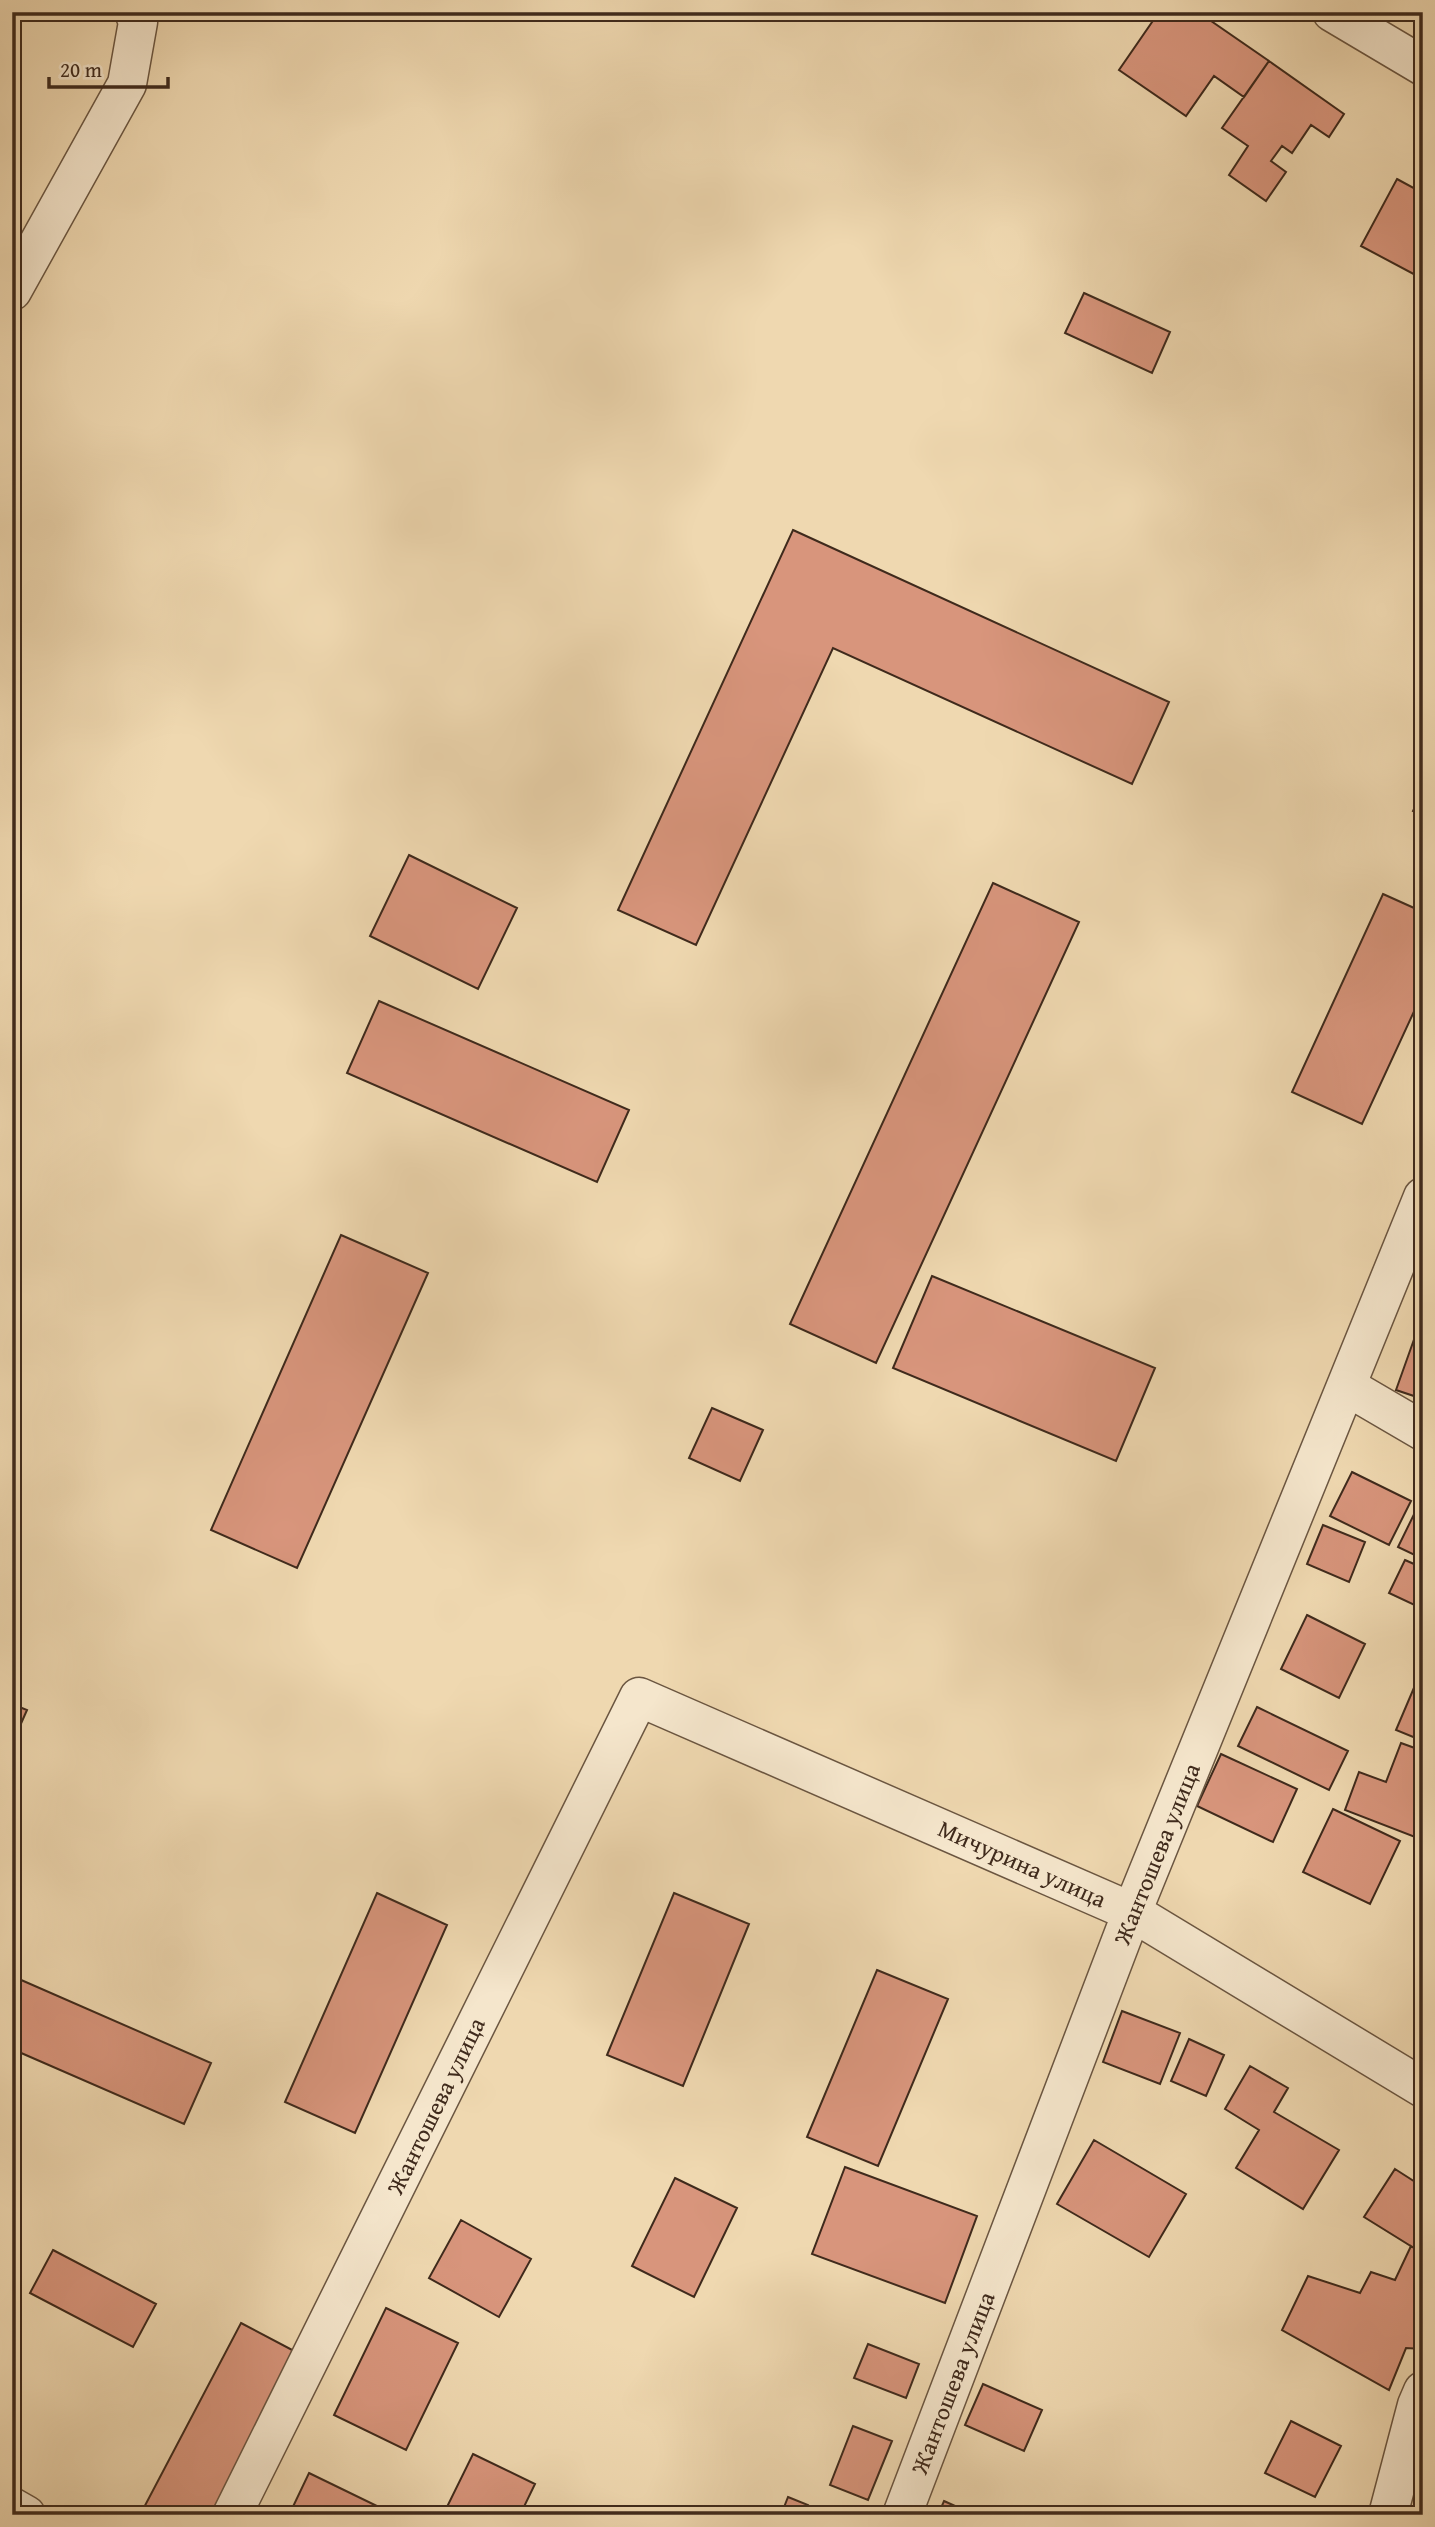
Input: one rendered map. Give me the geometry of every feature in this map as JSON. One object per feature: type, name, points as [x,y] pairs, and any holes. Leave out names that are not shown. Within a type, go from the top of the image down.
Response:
[{"type":"street","points":[[12,291],[127,85],[138,22],[134,12]]},
{"type":"street","points":[[1332,12],[1423,66]]},
{"type":"street","name":"Жантошева улица","points":[[902,2515],[1132,1912],[1423,1197]]},
{"type":"street","points":[[1346,1386],[1423,1431]]},
{"type":"street","name":"Жантошева улица","points":[[232,2515],[639,1697]]},
{"type":"street","name":"Мичурина улица","points":[[639,1697],[1132,1912],[1423,2088]]},
{"type":"street","points":[[1388,2515],[1423,2391]]},
{"type":"street","points":[[12,2507],[26,2515]]},
{"type":"building","points":[[1159,12],[1198,12],[1269,61],[1244,97],[1214,76],[1186,116],[1119,70]]},
{"type":"building","points":[[1269,61],[1344,114],[1329,137],[1311,125],[1292,153],[1282,146],[1271,161],[1286,172],[1266,201],[1229,175],[1248,146],[1222,128]]},
{"type":"building","points":[[1397,179],[1423,193],[1423,279],[1361,246]]},
{"type":"building","points":[[1084,293],[1170,332],[1152,373],[1065,333]]},
{"type":"building","points":[[793,530],[1169,702],[1132,784],[833,648],[696,945],[618,910]]},
{"type":"building","points":[[1423,791],[1423,816],[1413,811]]},
{"type":"building","points":[[409,855],[517,908],[478,989],[370,936]]},
{"type":"building","points":[[993,883],[1079,922],[876,1363],[790,1324]]},
{"type":"building","points":[[1383,894],[1423,912],[1423,992],[1362,1124],[1292,1092]]},
{"type":"building","points":[[379,1001],[629,1110],[597,1182],[347,1073]]},
{"type":"building","points":[[341,1235],[428,1273],[297,1568],[211,1530]]},
{"type":"building","points":[[932,1276],[1155,1368],[1116,1461],[893,1368]]},
{"type":"building","points":[[1423,1318],[1423,1399],[1396,1390]]},
{"type":"building","points":[[712,1408],[763,1430],[740,1481],[689,1458]]},
{"type":"building","points":[[1352,1472],[1411,1501],[1389,1545],[1330,1516]]},
{"type":"building","points":[[1423,1496],[1423,1559],[1398,1547]]},
{"type":"building","points":[[1323,1525],[1365,1542],[1349,1582],[1307,1564]]},
{"type":"building","points":[[1405,1560],[1423,1568],[1423,1609],[1389,1593]]},
{"type":"building","points":[[1307,1615],[1365,1644],[1339,1698],[1281,1669]]},
{"type":"building","points":[[1416,1683],[1423,1685],[1423,1741],[1396,1730]]},
{"type":"building","points":[[12,1704],[27,1710],[12,1744]]},
{"type":"building","points":[[1257,1707],[1348,1751],[1329,1790],[1238,1746]]},
{"type":"building","points":[[1401,1743],[1423,1751],[1423,1815],[1415,1837],[1345,1810],[1359,1772],[1386,1782]]},
{"type":"building","points":[[1221,1754],[1297,1789],[1273,1842],[1197,1806]]},
{"type":"building","points":[[1333,1809],[1400,1841],[1370,1904],[1303,1872]]},
{"type":"building","points":[[377,1893],[447,1925],[355,2133],[285,2102]]},
{"type":"building","points":[[674,1893],[749,1924],[683,2086],[607,2055]]},
{"type":"building","points":[[877,1970],[948,1999],[878,2166],[807,2137]]},
{"type":"building","points":[[12,1976],[211,2063],[184,2124],[12,2049]]},
{"type":"building","points":[[1122,2011],[1180,2033],[1160,2084],[1103,2062]]},
{"type":"building","points":[[1189,2039],[1224,2055],[1206,2096],[1171,2081]]},
{"type":"building","points":[[1250,2066],[1288,2088],[1274,2112],[1339,2150],[1303,2209],[1236,2168],[1259,2130],[1225,2109]]},
{"type":"building","points":[[1094,2140],[1186,2194],[1149,2257],[1057,2204]]},
{"type":"building","points":[[845,2167],[977,2216],[945,2303],[812,2254]]},
{"type":"building","points":[[1395,2169],[1423,2187],[1422,2253],[1364,2217]]},
{"type":"building","points":[[675,2178],[737,2208],[694,2297],[632,2266]]},
{"type":"building","points":[[461,2220],[531,2259],[499,2317],[429,2278]]},
{"type":"building","points":[[1411,2246],[1423,2252],[1423,2349],[1406,2348],[1389,2390],[1282,2330],[1308,2276],[1360,2293],[1371,2272],[1395,2280]]},
{"type":"building","points":[[53,2250],[156,2304],[133,2347],[30,2293]]},
{"type":"building","points":[[386,2308],[458,2343],[406,2450],[334,2415]]},
{"type":"building","points":[[241,2323],[296,2352],[211,2515],[140,2515]]},
{"type":"building","points":[[868,2344],[919,2364],[906,2398],[854,2378]]},
{"type":"building","points":[[983,2384],[1042,2410],[1024,2451],[965,2425]]},
{"type":"building","points":[[1291,2421],[1341,2446],[1315,2497],[1265,2473]]},
{"type":"building","points":[[853,2426],[892,2441],[868,2500],[830,2485]]},
{"type":"building","points":[[473,2454],[535,2484],[520,2515],[443,2515]]},
{"type":"building","points":[[309,2473],[379,2507],[375,2515],[289,2515]]},
{"type":"building","points":[[788,2497],[808,2505],[805,2515],[781,2515]]},
{"type":"building","points":[[944,2501],[975,2515],[938,2515]]}]
